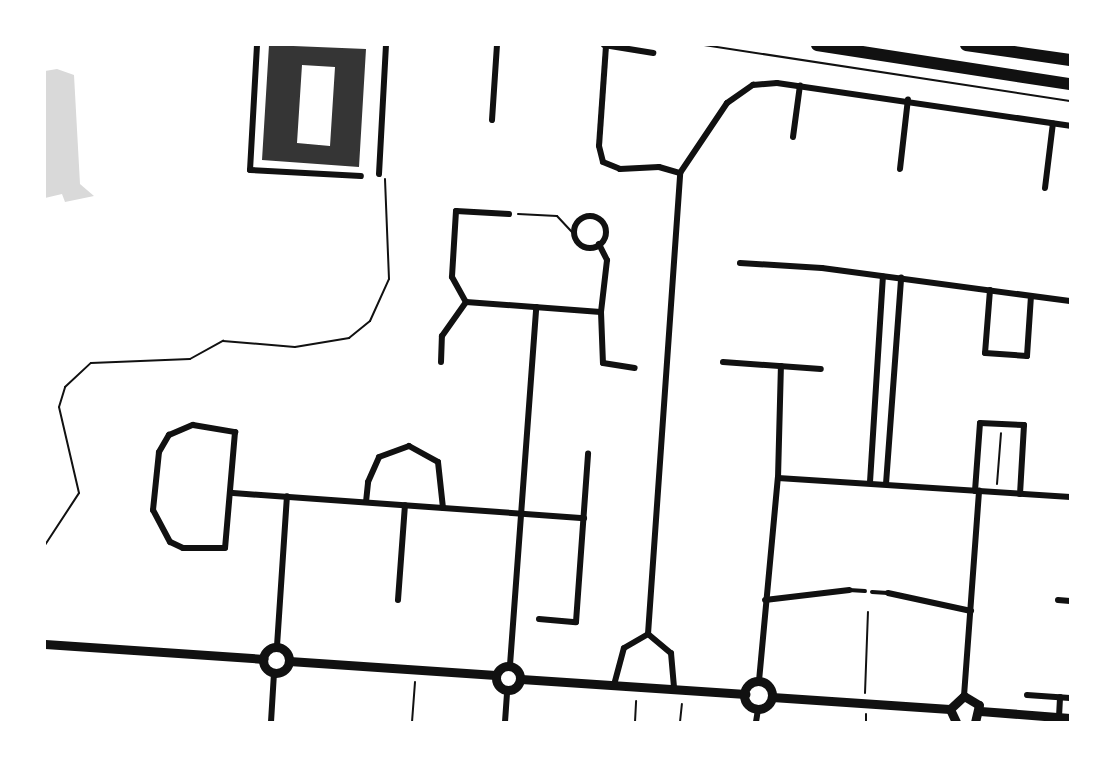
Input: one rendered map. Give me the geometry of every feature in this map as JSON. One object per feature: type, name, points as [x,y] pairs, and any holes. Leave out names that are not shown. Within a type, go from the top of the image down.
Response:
[{"type":"highway","points":[[817,45],[1070,84]]},
{"type":"highway","points":[[966,45],[1070,60]]},
{"type":"street","points":[[257,45],[250,170],[361,176]]},
{"type":"street","points":[[381,176],[386,45]]},
{"type":"street","points":[[492,120],[497,45]]},
{"type":"street","points":[[653,53],[605,45],[599,146],[603,162],[620,170],[659,167],[680,173]]},
{"type":"street","points":[[648,634],[680,173],[735,95],[766,82],[800,85],[908,99],[1070,126]]},
{"type":"street","points":[[794,137],[800,85]]},
{"type":"street","points":[[900,169],[908,99]]},
{"type":"street","points":[[1045,188],[1053,123]]},
{"type":"street","points":[[466,302],[452,277],[456,211],[508,214]]},
{"type":"street","points":[[583,217],[596,217],[606,233],[599,244],[584,246],[574,234],[583,217]]},
{"type":"street","points":[[599,244],[607,268],[601,312],[603,363],[635,369]]},
{"type":"street","points":[[740,263],[901,278],[1070,301]]},
{"type":"street","points":[[870,482],[883,276]]},
{"type":"street","points":[[886,484],[901,278]]},
{"type":"street","points":[[990,290],[985,353],[1027,356],[1031,296]]},
{"type":"street","points":[[466,302],[601,312]]},
{"type":"street","points":[[441,362],[442,336],[466,302]]},
{"type":"street","points":[[521,679],[510,665],[536,307]]},
{"type":"street","points":[[723,362],[821,369]]},
{"type":"street","points":[[745,694],[759,681],[778,478],[781,366]]},
{"type":"street","points":[[756,722],[758,709],[772,697],[950,709],[964,696],[971,611],[980,423],[1024,425],[1020,494]]},
{"type":"street","points":[[193,425],[235,432],[233,493],[225,548],[183,548],[170,542],[153,510],[152,486],[159,452],[169,435],[193,425]]},
{"type":"street","points":[[366,502],[368,482],[379,457],[409,446],[438,462],[443,507]]},
{"type":"street","points":[[539,619],[576,622],[588,453]]},
{"type":"street","points":[[778,478],[870,482],[1070,497]]},
{"type":"street","points":[[233,493],[584,518]]},
{"type":"street","points":[[287,496],[277,646],[289,662]]},
{"type":"street","points":[[398,600],[405,505]]},
{"type":"street","points":[[765,600],[849,590]]},
{"type":"street","points":[[888,593],[971,611]]},
{"type":"street","points":[[1058,600],[1070,601]]},
{"type":"street","points":[[614,685],[624,648],[648,634]]},
{"type":"street","points":[[648,634],[671,653],[674,689]]},
{"type":"street","points":[[45,644],[263,659],[277,646]]},
{"type":"street","points":[[263,659],[274,673],[271,722]]},
{"type":"street","points":[[274,673],[289,662],[496,675],[510,665]]},
{"type":"street","points":[[496,675],[507,690],[505,722]]},
{"type":"street","points":[[507,690],[521,679],[745,694],[758,709]]},
{"type":"street","points":[[759,681],[772,697]]},
{"type":"street","points":[[1027,695],[1070,698]]},
{"type":"street","points":[[964,696],[976,700],[980,711],[975,722]]},
{"type":"street","points":[[1059,717],[1060,697]]},
{"type":"street","points":[[950,709],[956,722]]},
{"type":"street","points":[[980,711],[1070,718]]},
{"type":"lane","points":[[849,590],[865,591]]},
{"type":"lane","points":[[872,592],[888,593]]},
{"type":"path","points":[[704,45],[1070,101]]},
{"type":"path","points":[[45,545],[79,493],[59,407],[65,387],[91,363],[190,358],[224,341],[295,347],[350,338],[370,321],[389,279],[381,176]]},
{"type":"path","points":[[508,214],[556,216],[574,234]]},
{"type":"path","points":[[997,492],[1002,424]]},
{"type":"path","points":[[865,696],[868,612]]},
{"type":"path","points":[[412,722],[415,682]]},
{"type":"path","points":[[635,722],[636,701]]},
{"type":"path","points":[[680,722],[682,704]]},
{"type":"path","points":[[866,714],[866,722]]},
{"type":"shaded area","points":[[57,69],[74,75],[80,184],[94,196],[65,202],[62,194],[45,198],[45,71]]},
{"type":"building","points":[[269,45],[366,49],[359,167],[262,160]],"holes":[[[302,65],[335,67],[330,146],[297,143]]]}]
